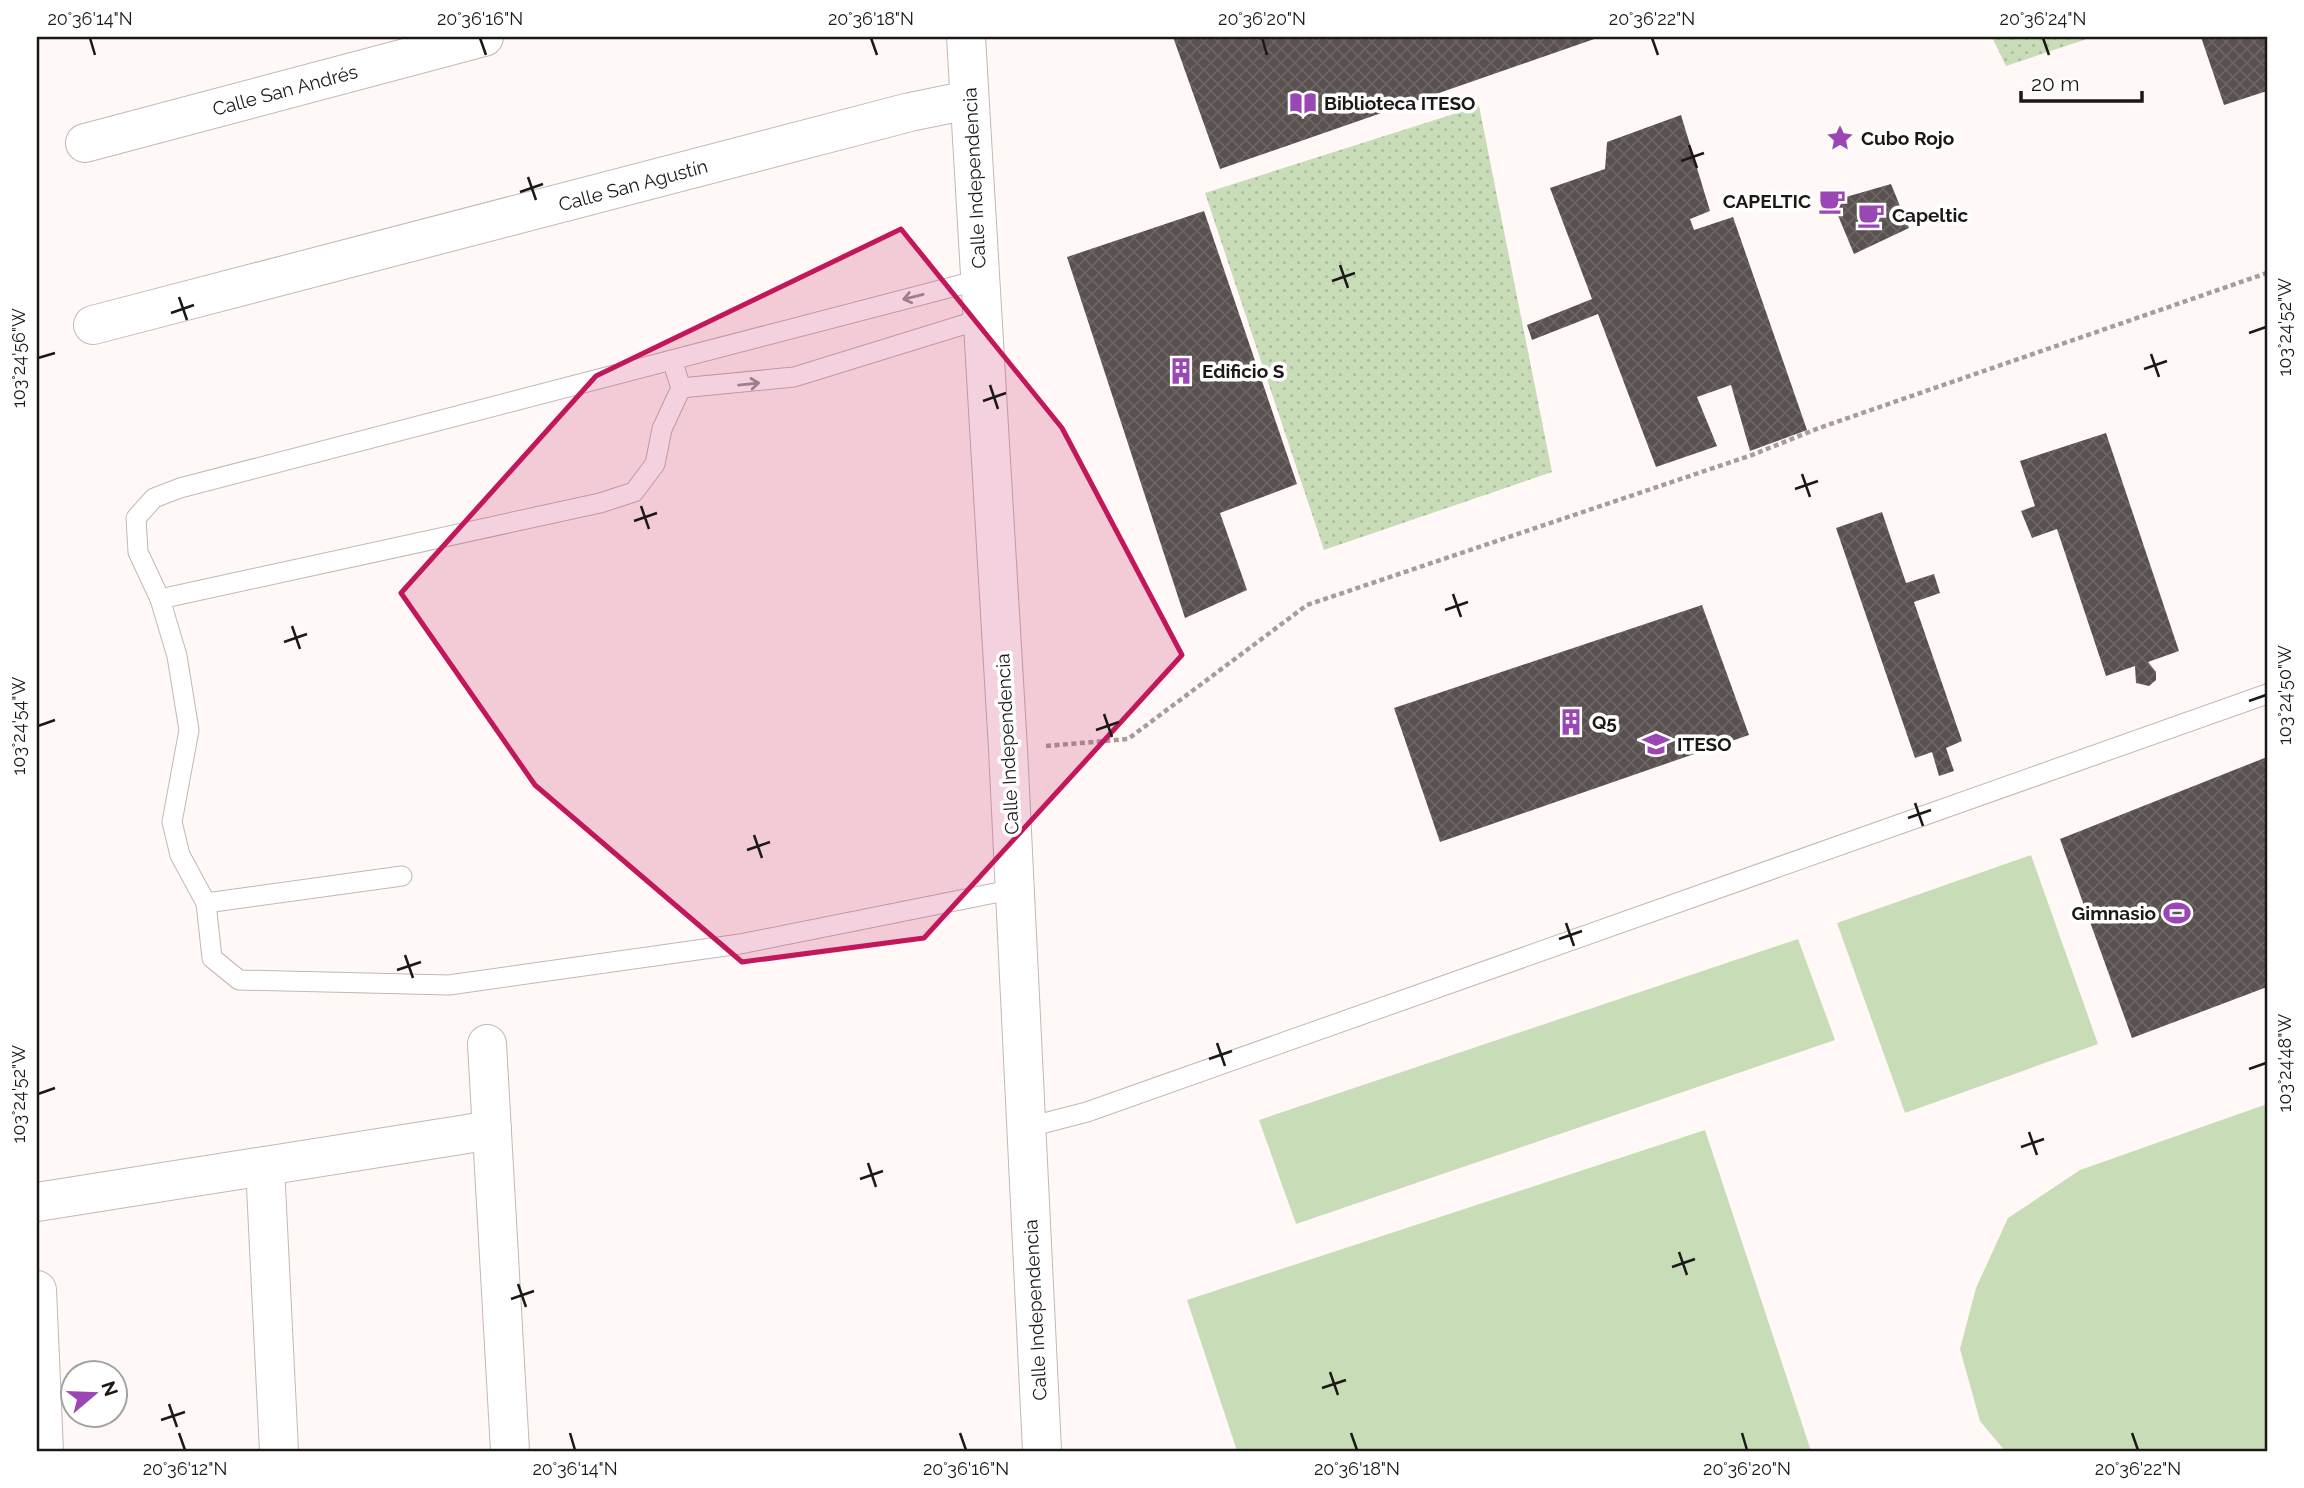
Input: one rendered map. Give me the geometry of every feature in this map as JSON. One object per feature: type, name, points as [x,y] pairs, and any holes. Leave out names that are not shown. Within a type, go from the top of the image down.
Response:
[{"type":"street","name":"Calle San Andrés","points":[[85,143],[484,37]]},
{"type":"street","name":"Calle Independencia","points":[[966,37],[1008,749],[1042,1451]]},
{"type":"street","name":"Calle San Agustín","points":[[93,325],[910,112],[969,100]]},
{"type":"street","points":[[487,1044],[510,1451]]},
{"type":"street","points":[[37,1202],[492,1130]]},
{"type":"street","points":[[265,1166],[279,1451]]},
{"type":"street","points":[[37,1290],[42,1445]]},
{"type":"lane","points":[[979,280],[180,488],[154,498],[136,519],[138,552],[160,599],[177,656],[189,730],[172,822],[180,855],[206,903],[212,958],[239,980],[449,985],[740,944],[1014,889]]},
{"type":"lane","points":[[681,388],[794,377],[982,319]]},
{"type":"lane","points":[[160,599],[600,503],[634,492],[655,464],[662,429],[681,388],[672,360]]},
{"type":"lane","points":[[1025,1128],[1100,1107],[2267,694]]},
{"type":"lane","points":[[206,903],[402,876]]},
{"type":"path","points":[[1008,749],[1128,739],[1307,605],[1752,455],[1819,428],[2267,273]]},
{"type":"highlighted area","points":[[901,229],[1062,428],[1182,655],[924,938],[742,962],[535,785],[401,593],[596,376]]},
{"type":"green space","points":[[1992,37],[2093,37],[2006,66]]},
{"type":"green space","points":[[1479,106],[1552,472],[1324,550],[1205,193]]},
{"type":"green space","points":[[2031,855],[2098,1044],[1905,1113],[1837,923]]},
{"type":"green space","points":[[1798,939],[1835,1040],[1296,1224],[1259,1120]]},
{"type":"green space","points":[[2267,1104],[2267,1451],[2005,1451],[1980,1421],[1960,1349],[1976,1288],[2008,1218],[2080,1170]]},
{"type":"green space","points":[[1705,1130],[1811,1451],[1237,1451],[1187,1300]]},
{"type":"building","name":"Biblioteca ITESO","points":[[1173,37],[1600,37],[1220,169]]},
{"type":"building","points":[[2201,37],[2267,37],[2267,91],[2224,105]]},
{"type":"building","points":[[1681,115],[1710,211],[1690,219],[1694,230],[1733,217],[1807,430],[1750,451],[1731,385],[1697,397],[1717,446],[1656,467],[1598,314],[1532,340],[1527,325],[1592,299],[1550,188],[1605,169],[1607,142]]},
{"type":"building","name":"Capeltic","points":[[1891,184],[1909,228],[1854,254],[1832,201]]},
{"type":"building","name":"Edificio S","points":[[1204,211],[1297,484],[1220,513],[1247,590],[1185,618],[1067,257]]},
{"type":"building","points":[[2106,433],[2179,651],[2148,662],[2156,672],[2156,680],[2149,686],[2136,683],[2135,666],[2106,676],[2057,529],[2032,538],[2021,511],[2035,506],[2020,461]]},
{"type":"building","points":[[1882,512],[1906,583],[1934,574],[1940,593],[1914,602],[1962,741],[1946,748],[1954,771],[1939,776],[1932,752],[1915,758],[1836,528]]},
{"type":"building","name":"Q5","points":[[1702,605],[1749,735],[1440,842],[1394,708]]},
{"type":"building","name":"Gimnasio","points":[[2267,757],[2267,987],[2132,1038],[2060,839]]},
{"type":"place","name":"Biblioteca ITESO","points":[[1303,103]]},
{"type":"place","name":"Cubo Rojo","points":[[1840,138]]},
{"type":"place","name":"CAPELTIC","points":[[1832,201]]},
{"type":"place","name":"Capeltic","points":[[1871,215]]},
{"type":"place","name":"Edificio S","points":[[1181,371]]},
{"type":"place","name":"Q5","points":[[1571,722]]},
{"type":"place","name":"ITESO","points":[[1656,744]]},
{"type":"place","name":"Gimnasio","points":[[2177,913]]}]
